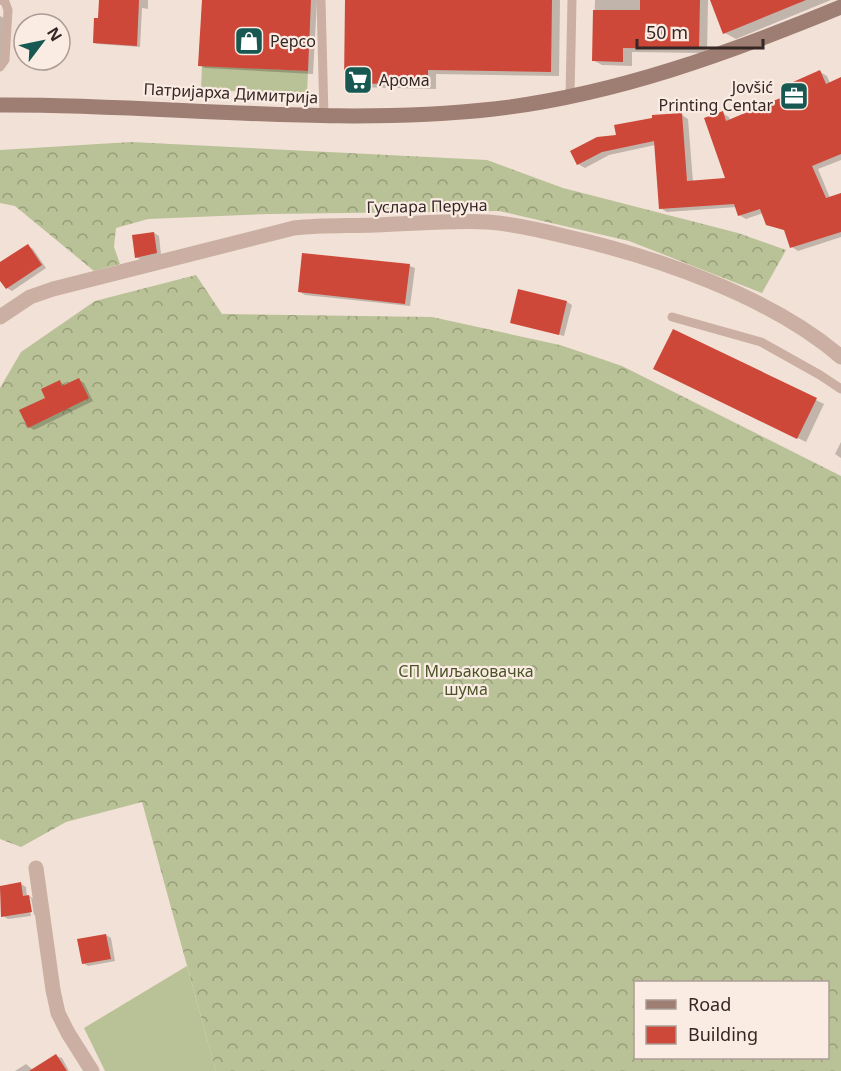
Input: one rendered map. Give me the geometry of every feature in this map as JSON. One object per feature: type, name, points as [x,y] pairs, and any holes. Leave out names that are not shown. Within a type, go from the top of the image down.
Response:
[{"type":"main road","name":"Патријарха Димитрија","points":[[0,105],[124,106],[324,116],[403,115],[495,109],[570,96],[664,73],[770,36],[841,7]]},
{"type":"street","name":"Гуслара Перуна","points":[[0,317],[30,297],[47,291],[294,228],[324,225],[490,222],[612,247],[681,270],[750,300],[786,319],[841,357]]},
{"type":"street","points":[[36,868],[58,1013],[92,1071]]},
{"type":"lane","points":[[0,67],[5,60],[8,10],[5,2],[1,0]]},
{"type":"lane","points":[[321,0],[324,116]]},
{"type":"lane","points":[[570,96],[572,0]]},
{"type":"lane","points":[[672,317],[761,342],[841,389]]},
{"type":"green space","points":[[202,65],[308,71],[307,94],[201,90]]},
{"type":"green space","points":[[131,142],[487,160],[563,188],[738,233],[786,250],[762,293],[629,241],[499,211],[269,214],[148,219],[116,228],[114,247],[120,264],[94,271],[15,206],[0,203],[0,150]]},
{"type":"green space","name":"СП Миљаковачка шума","points":[[196,275],[222,314],[432,317],[560,345],[622,366],[841,476],[841,1071],[216,1071],[142,802],[66,822],[21,847],[0,839],[0,388],[21,352],[95,301]]},
{"type":"green space","points":[[187,966],[216,1071],[105,1071],[84,1028]]},
{"type":"building","points":[[99,0],[139,0],[137,46],[93,43],[94,18],[98,18]]},
{"type":"building","points":[[202,0],[311,0],[308,71],[198,66]]},
{"type":"building","points":[[345,0],[552,0],[551,72],[428,70],[428,85],[344,83]]},
{"type":"building","points":[[640,0],[700,0],[699,49],[623,48],[623,62],[592,61],[593,10],[640,10]]},
{"type":"building","points":[[710,0],[806,0],[723,34]]},
{"type":"building","points":[[820,70],[826,84],[841,77],[841,154],[812,166],[826,198],[841,193],[841,232],[790,248],[784,230],[766,225],[760,209],[738,216],[734,204],[659,209],[654,141],[602,152],[577,165],[570,151],[597,137],[616,135],[614,125],[652,118],[652,115],[682,113],[687,181],[725,178],[704,118],[723,111],[726,121],[797,91],[793,82]]},
{"type":"building","points":[[154,232],[157,253],[135,258],[132,235]]},
{"type":"building","points":[[28,244],[42,265],[6,289],[0,281],[0,262]]},
{"type":"building","points":[[302,253],[410,264],[405,304],[298,292]]},
{"type":"building","points":[[518,289],[567,301],[559,335],[510,323]]},
{"type":"building","points":[[673,329],[817,398],[797,439],[653,369]]},
{"type":"building","points":[[79,378],[89,398],[28,428],[19,410],[45,398],[41,389],[60,380],[62,386]]},
{"type":"building","points":[[21,882],[23,896],[29,895],[32,912],[1,917],[0,886]]},
{"type":"building","points":[[106,934],[111,959],[82,964],[77,939]]},
{"type":"building","points":[[56,1054],[67,1071],[29,1071]]},
{"type":"place","name":"Pepco","points":[[249,41]]},
{"type":"place","name":"Арома","points":[[358,80]]},
{"type":"place","name":"Jovšić Printing Centar","points":[[794,96]]}]
